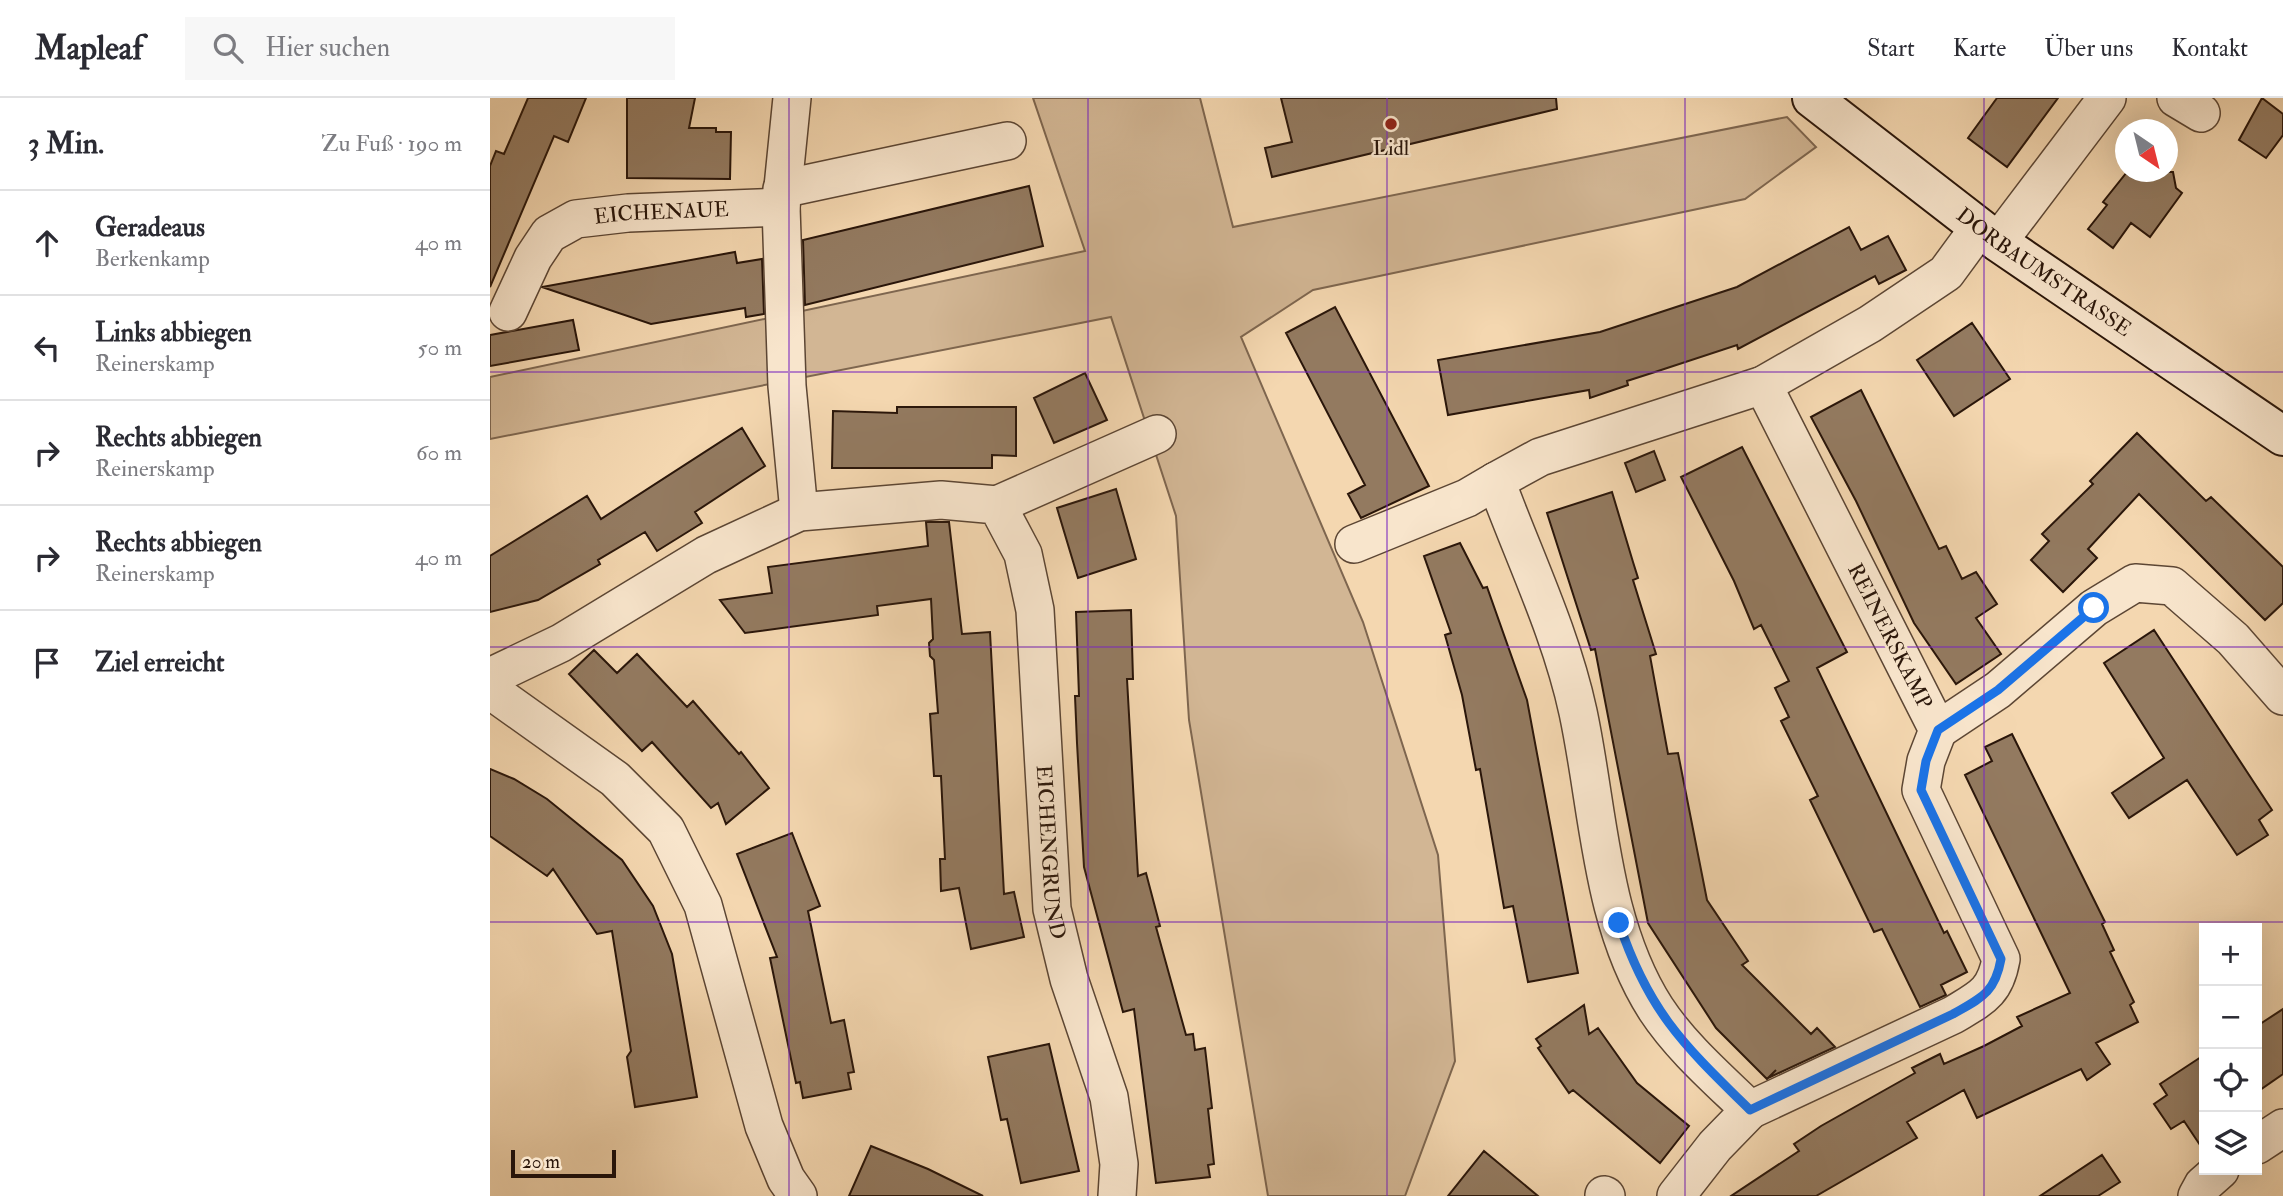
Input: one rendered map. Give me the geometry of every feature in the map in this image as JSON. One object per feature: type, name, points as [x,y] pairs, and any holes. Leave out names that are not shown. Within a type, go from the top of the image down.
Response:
[{"type":"street","points":[[792,98],[781,198],[787,386],[799,512]]},
{"type":"street","name":"DORBAUMSTRASSE","points":[[1812,98],[1989,235],[2283,436]]},
{"type":"street","points":[[1354,544],[1467,498],[1540,457],[1763,385],[1870,324],[1946,273],[1989,235],[2108,98]]},
{"type":"street","name":"EICHENAUE","points":[[508,313],[533,258],[549,234],[576,219],[781,198],[1007,141]]},
{"type":"street","name":"REINERSKAMP","points":[[1676,1196],[1715,1146],[1750,1110],[1953,1014],[1983,997],[1997,981],[2001,959],[1921,790],[1926,761],[1938,730],[1763,385]]},
{"type":"street","points":[[490,677],[561,643],[706,555],[799,512],[941,500],[997,505],[1157,434]]},
{"type":"street","points":[[1496,481],[1554,636],[1578,710],[1601,844],[1619,923],[1633,964],[1656,1008],[1685,1046],[1750,1110]]},
{"type":"street","name":"EICHENGRUND","points":[[997,505],[1023,554],[1035,610],[1052,909],[1069,979],[1110,1097],[1119,1164],[1117,1196]]},
{"type":"street","points":[[1938,730],[1988,698],[2094,608],[2135,583],[2172,586],[2233,639],[2283,696]]},
{"type":"street","points":[[490,690],[615,779],[666,830],[703,905],[764,1126],[786,1179],[798,1196]]},
{"type":"street","points":[[2262,1142],[2283,1128]]},
{"type":"street","points":[[2197,1196],[2216,1175]]},
{"type":"shaded area","points":[[1033,98],[1200,98],[1233,227],[1787,117],[1816,147],[1745,199],[1313,290],[1241,337],[1363,622],[1438,855],[1455,1061],[1405,1196],[1268,1196],[1189,720],[1176,516],[1111,317],[490,439],[490,377],[1085,251]]},
{"type":"building","points":[[528,98],[586,98],[568,142],[554,136],[490,287],[490,166],[496,151],[504,154]]},
{"type":"building","points":[[627,98],[695,98],[689,128],[716,128],[716,132],[731,132],[730,179],[627,178]]},
{"type":"building","name":"Lidl","points":[[1281,98],[1556,98],[1557,109],[1272,177],[1265,148],[1292,142]]},
{"type":"building","points":[[1997,98],[2058,98],[2007,167],[1968,138]]},
{"type":"building","points":[[2262,98],[2283,114],[2283,135],[2266,158],[2239,140]]},
{"type":"building","points":[[2119,182],[2175,182],[2176,188],[2182,193],[2150,237],[2131,223],[2113,248],[2088,229],[2107,205],[2103,202]]},
{"type":"building","points":[[1029,186],[1043,246],[805,305],[803,240]]},
{"type":"building","points":[[1849,227],[1861,250],[1888,236],[1906,270],[1879,284],[1875,276],[1738,349],[1737,345],[1627,381],[1628,385],[1590,398],[1589,390],[1448,415],[1438,360],[1600,332],[1737,287]]},
{"type":"building","points":[[735,252],[737,263],[762,259],[764,314],[746,317],[745,308],[651,324],[542,287]]},
{"type":"building","points":[[1335,307],[1429,486],[1361,518],[1348,494],[1365,485],[1286,333]]},
{"type":"building","points":[[573,320],[579,350],[490,366],[490,335]]},
{"type":"building","points":[[1972,323],[2010,379],[1954,416],[1917,360]]},
{"type":"building","points":[[1085,373],[1107,420],[1054,443],[1034,398]]},
{"type":"building","points":[[1861,390],[1939,549],[1946,546],[1962,579],[1976,572],[1997,604],[1976,618],[2001,654],[1956,684],[1914,623],[1856,501],[1811,417]]},
{"type":"building","points":[[897,407],[1016,407],[1016,456],[992,455],[992,468],[832,468],[833,411],[897,413]]},
{"type":"building","points":[[742,428],[765,466],[695,512],[702,523],[657,551],[645,532],[598,560],[600,564],[538,600],[490,612],[490,556],[587,496],[601,519]]},
{"type":"building","points":[[2137,433],[2206,501],[2211,497],[2283,567],[2283,603],[2265,620],[2139,494],[2088,549],[2097,558],[2063,592],[2031,560],[2049,541],[2042,534],[2093,484],[2090,481]]},
{"type":"building","points":[[1742,447],[1847,652],[1817,668],[1944,933],[1947,931],[1967,972],[1941,985],[1946,995],[1920,1007],[1882,929],[1874,932],[1810,800],[1818,796],[1781,721],[1789,717],[1775,688],[1789,681],[1761,625],[1754,629],[1734,581],[1681,477]]},
{"type":"building","points":[[1654,451],[1665,480],[1636,492],[1625,463]]},
{"type":"building","points":[[1116,489],[1136,559],[1078,578],[1057,508]]},
{"type":"building","points":[[1612,492],[1638,578],[1633,580],[1656,654],[1650,656],[1668,754],[1678,753],[1707,900],[1748,961],[1742,965],[1811,1034],[1817,1028],[1835,1047],[1767,1079],[1716,1028],[1648,923],[1595,649],[1591,650],[1547,513]]},
{"type":"building","points":[[926,522],[949,522],[962,634],[990,632],[1004,894],[1014,892],[1024,937],[971,949],[959,888],[941,891],[940,859],[945,859],[941,776],[934,776],[930,714],[938,713],[934,660],[930,656],[929,643],[933,639],[931,599],[877,606],[878,615],[745,633],[720,600],[772,593],[768,567],[928,546]]},
{"type":"building","points":[[1460,543],[1483,588],[1487,587],[1527,700],[1578,973],[1528,982],[1513,906],[1504,908],[1480,769],[1476,770],[1462,695],[1445,635],[1451,633],[1424,556]]},
{"type":"building","points":[[1131,610],[1133,679],[1127,679],[1138,876],[1146,873],[1160,926],[1156,927],[1186,1035],[1193,1034],[1195,1050],[1205,1048],[1212,1108],[1208,1109],[1214,1164],[1208,1165],[1210,1177],[1156,1183],[1134,1009],[1123,1012],[1084,867],[1077,743],[1075,696],[1079,696],[1076,612]]},
{"type":"building","points":[[2154,630],[2272,810],[2259,820],[2268,835],[2237,855],[2187,780],[2129,818],[2112,793],[2164,758],[2104,663]]},
{"type":"building","points":[[594,650],[617,673],[637,654],[687,707],[693,701],[739,754],[741,752],[769,788],[726,824],[718,803],[711,808],[652,742],[642,751],[569,674]]},
{"type":"building","points":[[2012,734],[2105,922],[2102,924],[2114,950],[2110,952],[2134,1002],[2130,1005],[2138,1022],[2096,1043],[2110,1064],[2087,1080],[2081,1069],[1977,1118],[1964,1090],[1907,1122],[1917,1138],[1816,1196],[1731,1196],[1799,1151],[1794,1144],[1915,1073],[1912,1068],[1940,1054],[1944,1064],[1984,1046],[2022,1026],[2017,1017],[2070,993],[1965,775],[1992,761],[1985,747]]},
{"type":"building","points":[[490,769],[514,779],[547,799],[622,860],[653,906],[672,954],[697,1097],[635,1107],[627,1057],[631,1051],[612,931],[597,934],[553,869],[547,876],[490,836]]},
{"type":"building","points":[[792,833],[820,906],[808,911],[831,1023],[844,1020],[854,1072],[848,1073],[851,1089],[803,1098],[800,1082],[796,1083],[770,958],[777,957],[737,854]]},
{"type":"building","points":[[1584,1005],[1589,1034],[1598,1028],[1637,1083],[1689,1126],[1660,1163],[1573,1090],[1569,1093],[1538,1048],[1541,1046],[1536,1039]]},
{"type":"building","points":[[2283,1009],[2283,1074],[2262,1089],[2262,1049],[2262,1023]]},
{"type":"building","points":[[1049,1044],[1079,1171],[1021,1183],[1007,1119],[1001,1120],[988,1057]]},
{"type":"building","points":[[2199,1058],[2199,1144],[2184,1121],[2171,1129],[2154,1104],[2167,1095],[2160,1084]]},
{"type":"building","points":[[871,1146],[928,1169],[983,1196],[849,1196]]},
{"type":"building","points":[[1484,1151],[1538,1196],[1448,1196]]},
{"type":"building","points":[[2102,1155],[2120,1182],[2098,1196],[2040,1196]]},
{"type":"place","name":"Lidl","points":[[1391,124]]},
{"type":"route","points":[[1619,923],[1633,964],[1656,1008],[1685,1046],[1750,1110],[1809,1084],[1983,997],[1997,981],[2001,959],[1921,790],[1926,761],[1938,730],[1998,690],[2094,608]]}]
